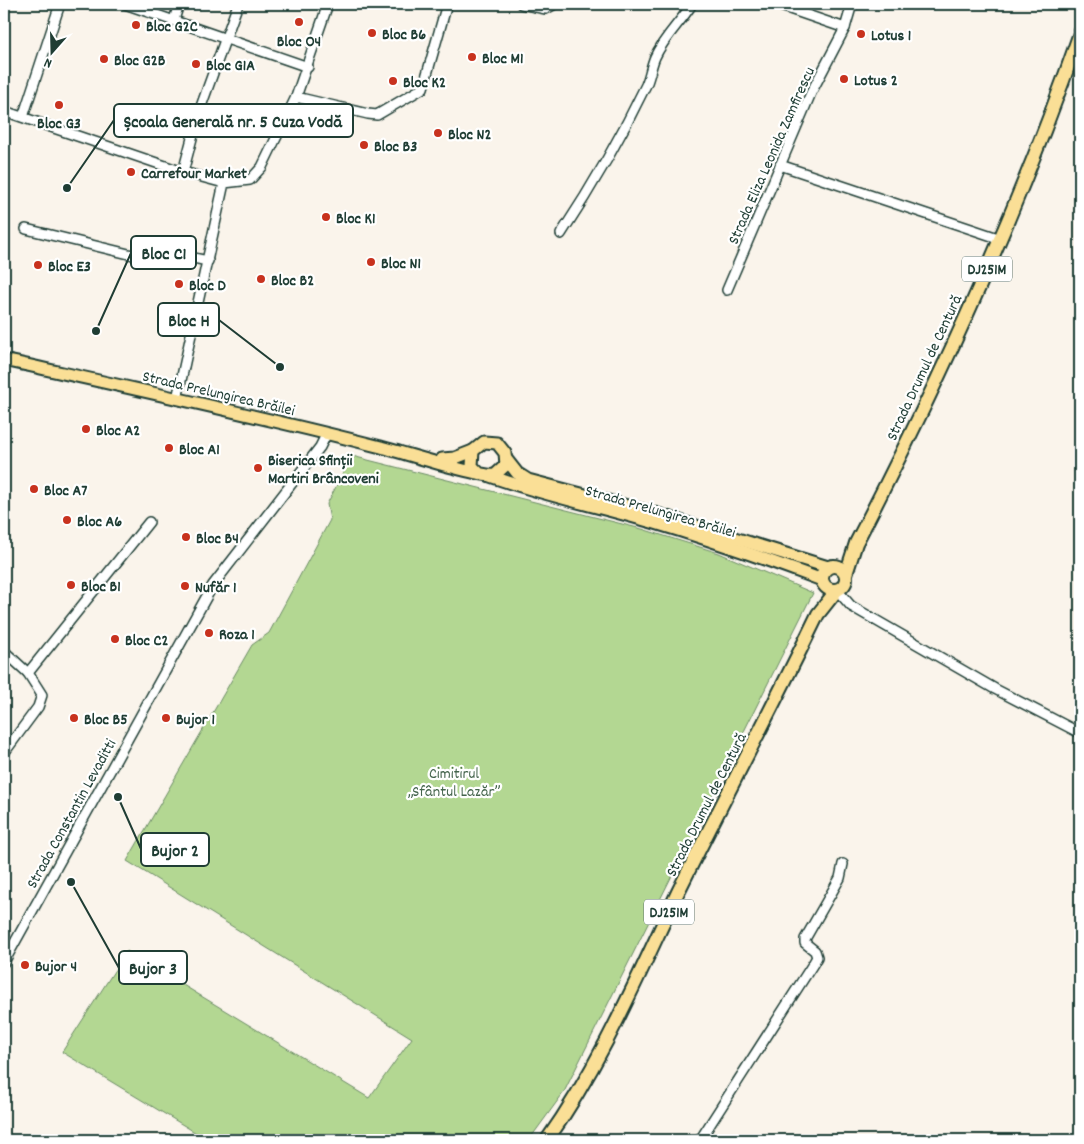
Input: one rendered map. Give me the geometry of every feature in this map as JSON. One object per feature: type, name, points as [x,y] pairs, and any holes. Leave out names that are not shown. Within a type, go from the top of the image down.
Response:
[{"type":"highway","name":"Strada Drumul de Centură","points":[[856,543],[883,490],[1001,239],[1040,146],[1080,34]]},
{"type":"highway","points":[[818,614],[823,572],[856,543]]},
{"type":"highway","points":[[818,614],[836,590],[846,582],[846,574],[856,543]]},
{"type":"highway","points":[[830,566],[840,567],[846,574]]},
{"type":"highway","points":[[822,582],[828,589],[836,590]]},
{"type":"highway","name":"Strada Drumul de Centură","points":[[547,1140],[578,1094],[601,1052],[694,859],[818,614]]},
{"type":"main road","name":"Strada Prelungirea Brăilei","points":[[4,360],[327,433],[427,458],[528,490],[627,515],[736,548],[822,582]]},
{"type":"main road","points":[[490,441],[502,447],[506,459],[500,473],[484,475],[472,466],[473,451],[479,444],[490,441]]},
{"type":"main road","name":"Strada Prelungirea Brăilei","points":[[427,458],[455,458],[473,451]]},
{"type":"main road","name":"Strada Prelungirea Brăilei","points":[[506,459],[517,473],[528,480],[654,513],[830,566]]},
{"type":"street","points":[[23,118],[60,4]]},
{"type":"street","points":[[125,4],[308,67]]},
{"type":"street","points":[[174,20],[180,4]]},
{"type":"street","points":[[183,172],[199,112],[238,4]]},
{"type":"street","points":[[4,111],[183,172],[224,183],[239,183],[256,177],[296,97],[308,67],[328,4]]},
{"type":"street","points":[[296,97],[368,114],[377,114],[423,88],[427,80],[446,4]]},
{"type":"street","points":[[521,4],[546,9],[555,4]]},
{"type":"street","points":[[561,234],[586,196],[646,84],[655,57],[670,32],[684,17],[692,4]]},
{"type":"street","points":[[775,4],[844,28]]},
{"type":"street","name":"Strada Eliza Leonida Zamfirescu","points":[[728,290],[780,164],[811,93],[844,28],[852,4]]},
{"type":"street","points":[[780,164],[1001,239]]},
{"type":"street","points":[[177,399],[224,183]]},
{"type":"street","points":[[26,229],[137,256],[150,249],[208,261]]},
{"type":"street","name":"Strada Constantin Levaditti","points":[[4,962],[213,585],[320,447],[327,433]]},
{"type":"street","points":[[28,672],[149,522]]},
{"type":"street","points":[[836,590],[851,606],[995,689],[1080,734]]},
{"type":"street","points":[[4,651],[28,672],[42,695],[38,707],[4,753]]},
{"type":"street","points":[[700,1140],[817,957],[815,951],[805,943],[805,939],[840,878],[843,864]]},
{"type":"green space","name":"Cimitirul „Sfântul Lazăr”","points":[[352,456],[642,529],[719,553],[813,593],[564,1092],[529,1140],[208,1140],[62,1052],[127,951],[369,1098],[412,1038],[127,861],[252,645],[269,633],[330,520],[327,504]]},
{"type":"place","name":"Bloc O4","points":[[299,22]]},
{"type":"place","name":"Bloc G2C","points":[[136,25]]},
{"type":"place","name":"Bloc B6","points":[[372,33]]},
{"type":"place","name":"Lotus 1","points":[[861,34]]},
{"type":"place","name":"Bloc M1","points":[[472,57]]},
{"type":"place","name":"Bloc G2B","points":[[104,59]]},
{"type":"place","name":"Bloc G1A","points":[[196,64]]},
{"type":"place","name":"Lotus 2","points":[[844,79]]},
{"type":"place","name":"Bloc K2","points":[[393,81]]},
{"type":"place","name":"Bloc G3","points":[[59,105]]},
{"type":"place","name":"Bloc N2","points":[[438,133]]},
{"type":"place","name":"Bloc B3","points":[[364,145]]},
{"type":"place","name":"Carrefour Market","points":[[131,172]]},
{"type":"place","name":"Școala Generală nr. 5 Cuza Vodă","points":[[67,188]]},
{"type":"place","name":"Bloc K1","points":[[326,217]]},
{"type":"place","name":"Bloc N1","points":[[371,262]]},
{"type":"place","name":"Bloc E3","points":[[38,265]]},
{"type":"place","name":"Bloc B2","points":[[261,279]]},
{"type":"place","name":"Bloc D","points":[[179,284]]},
{"type":"place","name":"Bloc C1","points":[[96,331]]},
{"type":"place","name":"Bloc H","points":[[280,367]]},
{"type":"place","name":"Bloc A2","points":[[86,429]]},
{"type":"place","name":"Bloc A1","points":[[169,448]]},
{"type":"place","name":"Biserica Sfinții Martiri Brâncoveni","points":[[258,468]]},
{"type":"place","name":"Bloc A7","points":[[34,489]]},
{"type":"place","name":"Bloc A6","points":[[67,520]]},
{"type":"place","name":"Bloc B4","points":[[186,537]]},
{"type":"place","name":"Bloc B1","points":[[71,585]]},
{"type":"place","name":"Nufăr 1","points":[[185,586]]},
{"type":"place","name":"Roza 1","points":[[209,633]]},
{"type":"place","name":"Bloc C2","points":[[115,639]]},
{"type":"place","name":"Bloc B5","points":[[74,718]]},
{"type":"place","name":"Bujor 1","points":[[166,718]]},
{"type":"place","name":"Bujor 2","points":[[118,797]]},
{"type":"place","name":"Bujor 3","points":[[71,882]]},
{"type":"place","name":"Bujor 4","points":[[25,965]]}]
